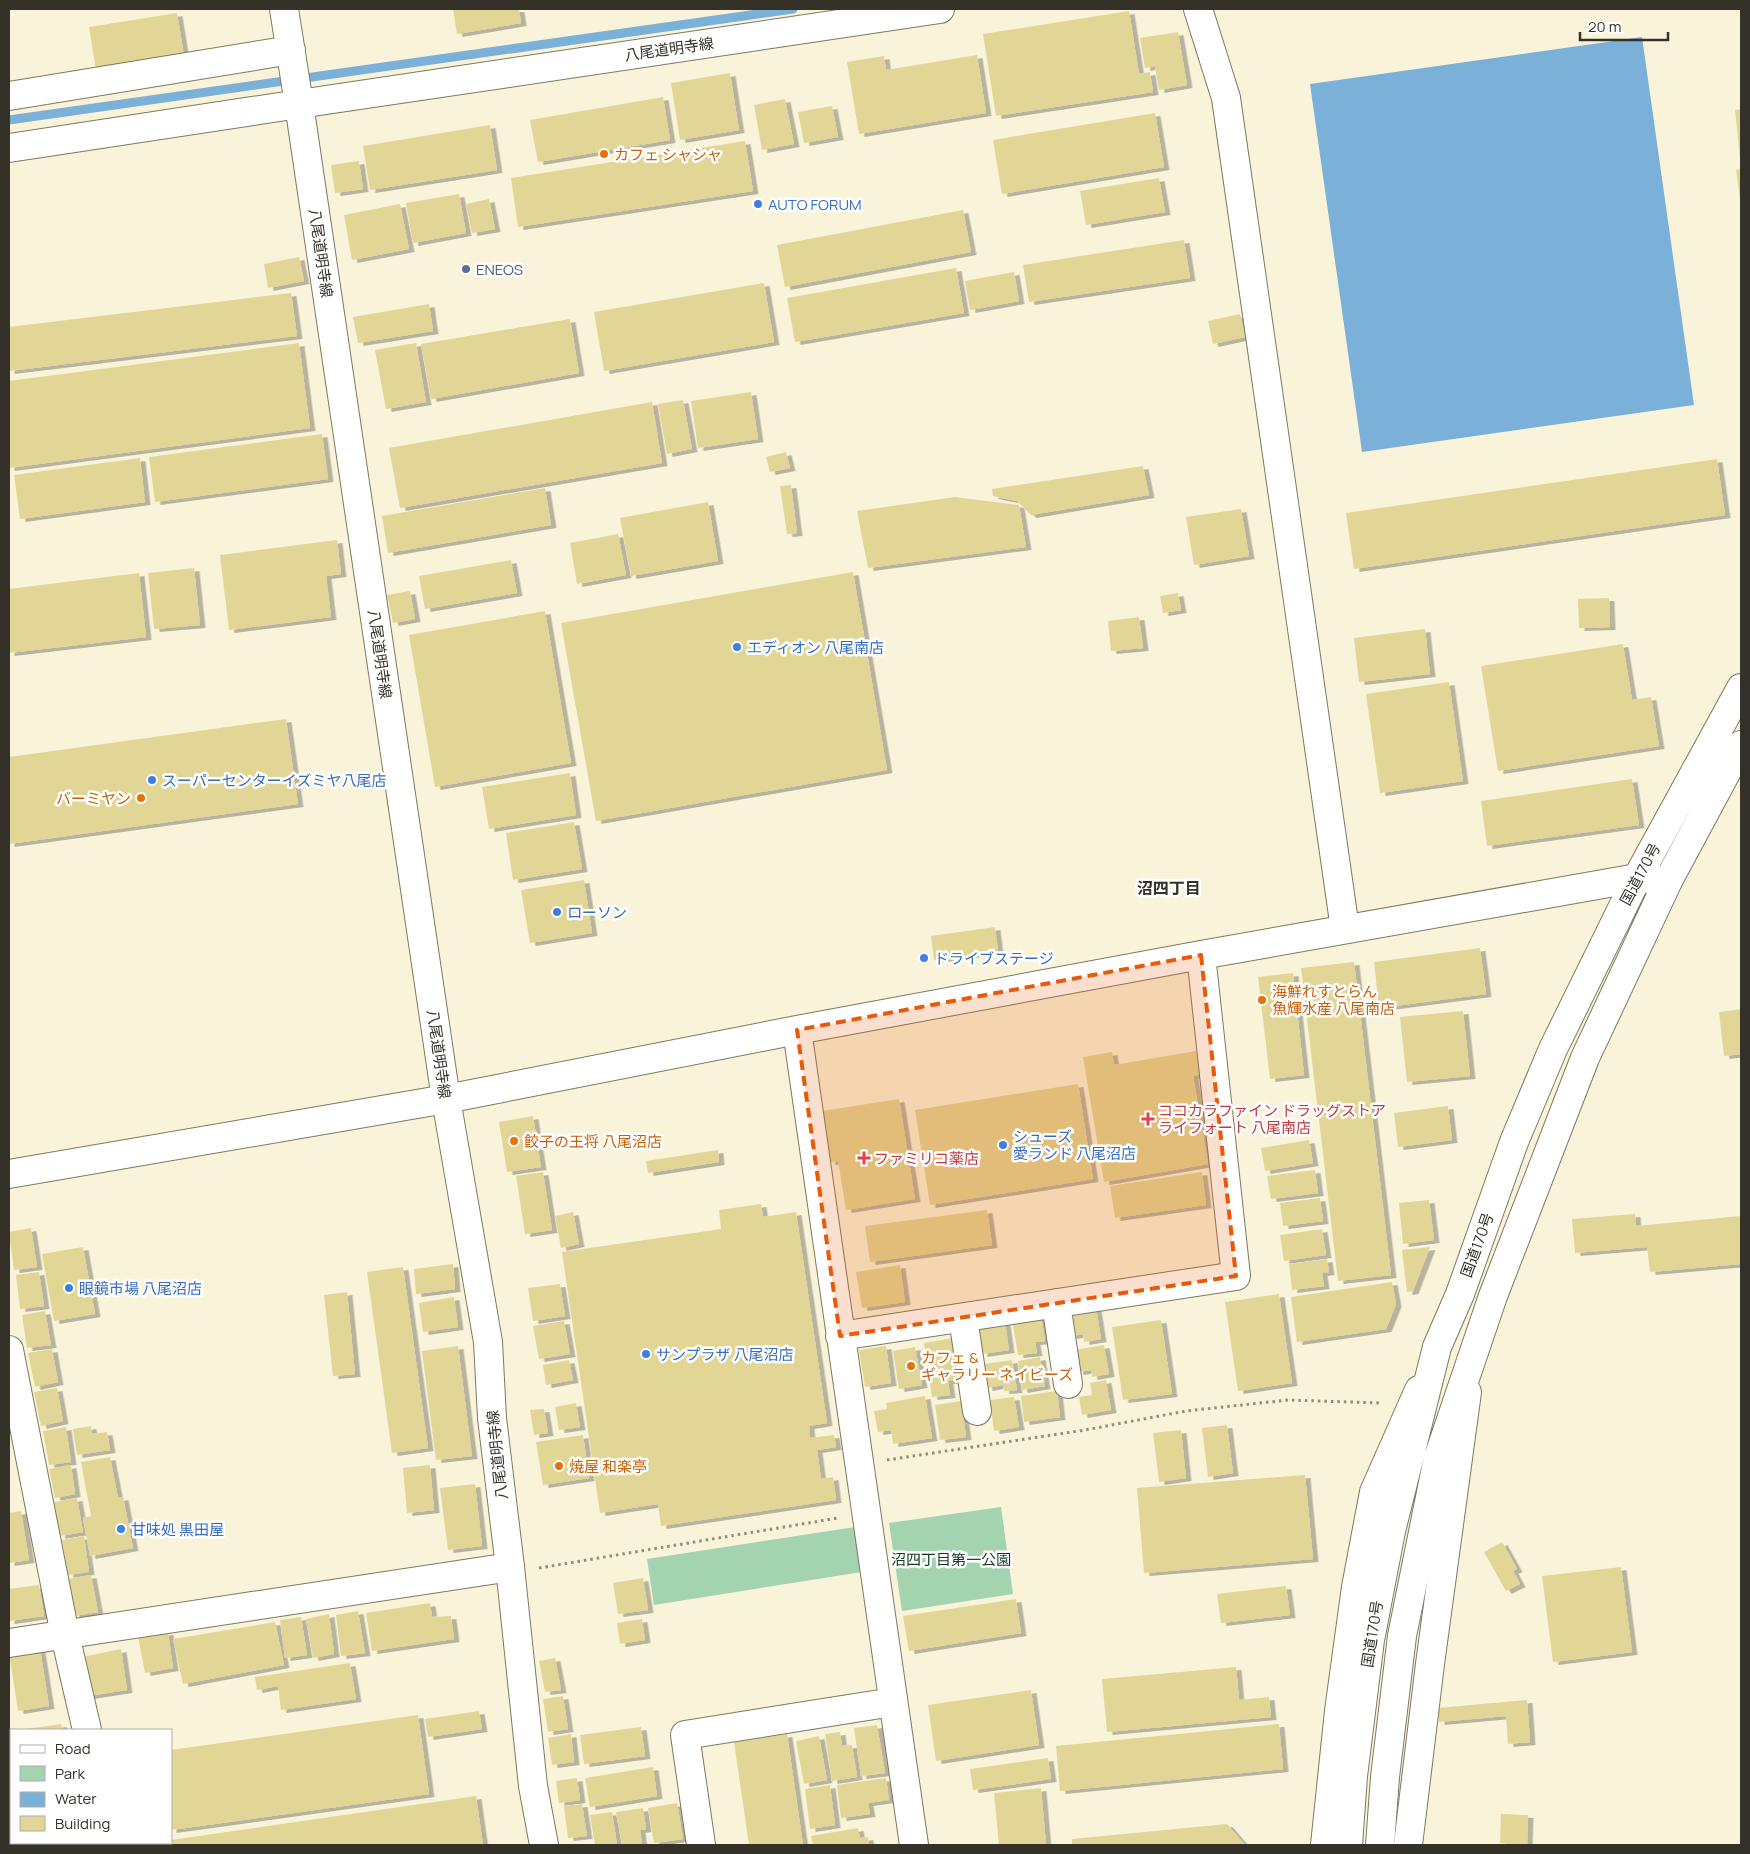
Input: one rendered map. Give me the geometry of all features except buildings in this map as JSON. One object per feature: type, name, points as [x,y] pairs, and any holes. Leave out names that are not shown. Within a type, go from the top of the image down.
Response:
[{"type":"main road","points":[[9,148],[299,104],[284,9]]},
{"type":"main road","name":"八尾道明寺線","points":[[544,1845],[533,1786],[522,1568],[492,1418],[488,1342],[446,1099],[299,104],[940,9]]},
{"type":"main road","points":[[1198,9],[1226,98],[1345,929]]},
{"type":"main road","points":[[9,96],[291,50]]},
{"type":"main road","name":"国道170号","points":[[1348,1845],[1353,1776],[1370,1640],[1391,1531],[1437,1347],[1460,1294],[1514,1142],[1553,1050],[1638,878],[1741,688]]},
{"type":"main road","name":"国道170号","points":[[1380,1845],[1385,1777],[1402,1636],[1438,1458],[1493,1296],[1585,1058],[1668,881],[1741,745]]},
{"type":"main road","points":[[9,1174],[446,1099],[797,1030],[1345,929],[1638,878],[1668,881]]},
{"type":"main road","points":[[840,1336],[1236,1276],[1201,955]]},
{"type":"main road","points":[[797,1030],[914,1845]]},
{"type":"main road","points":[[1056,1303],[1068,1384]]},
{"type":"main road","points":[[963,1318],[978,1411]]},
{"type":"main road","points":[[1326,1845],[1340,1702],[1356,1587],[1374,1492],[1437,1347]]},
{"type":"main road","points":[[9,1350],[65,1635],[87,1729]]},
{"type":"main road","points":[[1408,1845],[1430,1664],[1473,1353]]},
{"type":"main road","points":[[9,1643],[522,1568]]},
{"type":"main road","points":[[701,1845],[685,1735],[893,1702]]},
{"type":"path","points":[[859,1464],[1085,1430],[1186,1411],[1288,1400],[1381,1403]]},
{"type":"path","points":[[522,1568],[866,1513]]},
{"type":"highlighted area","points":[[1201,955],[1236,1276],[840,1336],[797,1030]]},
{"type":"green space","name":"沼四丁目第一公園","points":[[1001,1507],[1013,1594],[902,1611],[889,1523]]},
{"type":"green space","points":[[855,1527],[862,1572],[654,1605],[647,1559]]},
{"type":"water","points":[[1642,37],[1694,405],[1362,452],[1310,84]]},
{"type":"waterway","points":[[9,120],[793,9]]},
{"type":"place","name":"カフェ シャシャ","points":[[604,154]]},
{"type":"place","name":"AUTO FORUM","points":[[758,204]]},
{"type":"place","name":"ENEOS","points":[[466,269]]},
{"type":"place","name":"エディオン 八尾南店","points":[[737,647]]},
{"type":"place","name":"スーパーセンターイズミヤ八尾店","points":[[152,780]]},
{"type":"place","name":"バーミヤン","points":[[141,798]]},
{"type":"place","name":"ローソン","points":[[557,912]]},
{"type":"place","name":"ドライブステージ","points":[[924,958]]},
{"type":"place","name":"海鮮れすとらん 魚輝水産 八尾南店","points":[[1262,1000]]},
{"type":"place","name":"ココカラファイン ドラッグストア ライフォート 八尾南店","points":[[1148,1119]]},
{"type":"place","name":"餃子の王将 八尾沼店","points":[[514,1141]]},
{"type":"place","name":"シューズ 愛ランド 八尾沼店","points":[[1003,1145]]},
{"type":"place","name":"ファミリコ薬店","points":[[864,1158]]},
{"type":"place","name":"眼鏡市場 八尾沼店","points":[[69,1288]]},
{"type":"place","name":"サンプラザ 八尾沼店","points":[[646,1354]]},
{"type":"place","name":"カフェ & ギャラリー ネイビーズ","points":[[911,1366]]},
{"type":"place","name":"焼屋 和楽亭","points":[[559,1466]]},
{"type":"place","name":"甘味処 黒田屋","points":[[121,1529]]},
{"type":"district","name":"沼四丁目","points":[[1169,888]]}]
